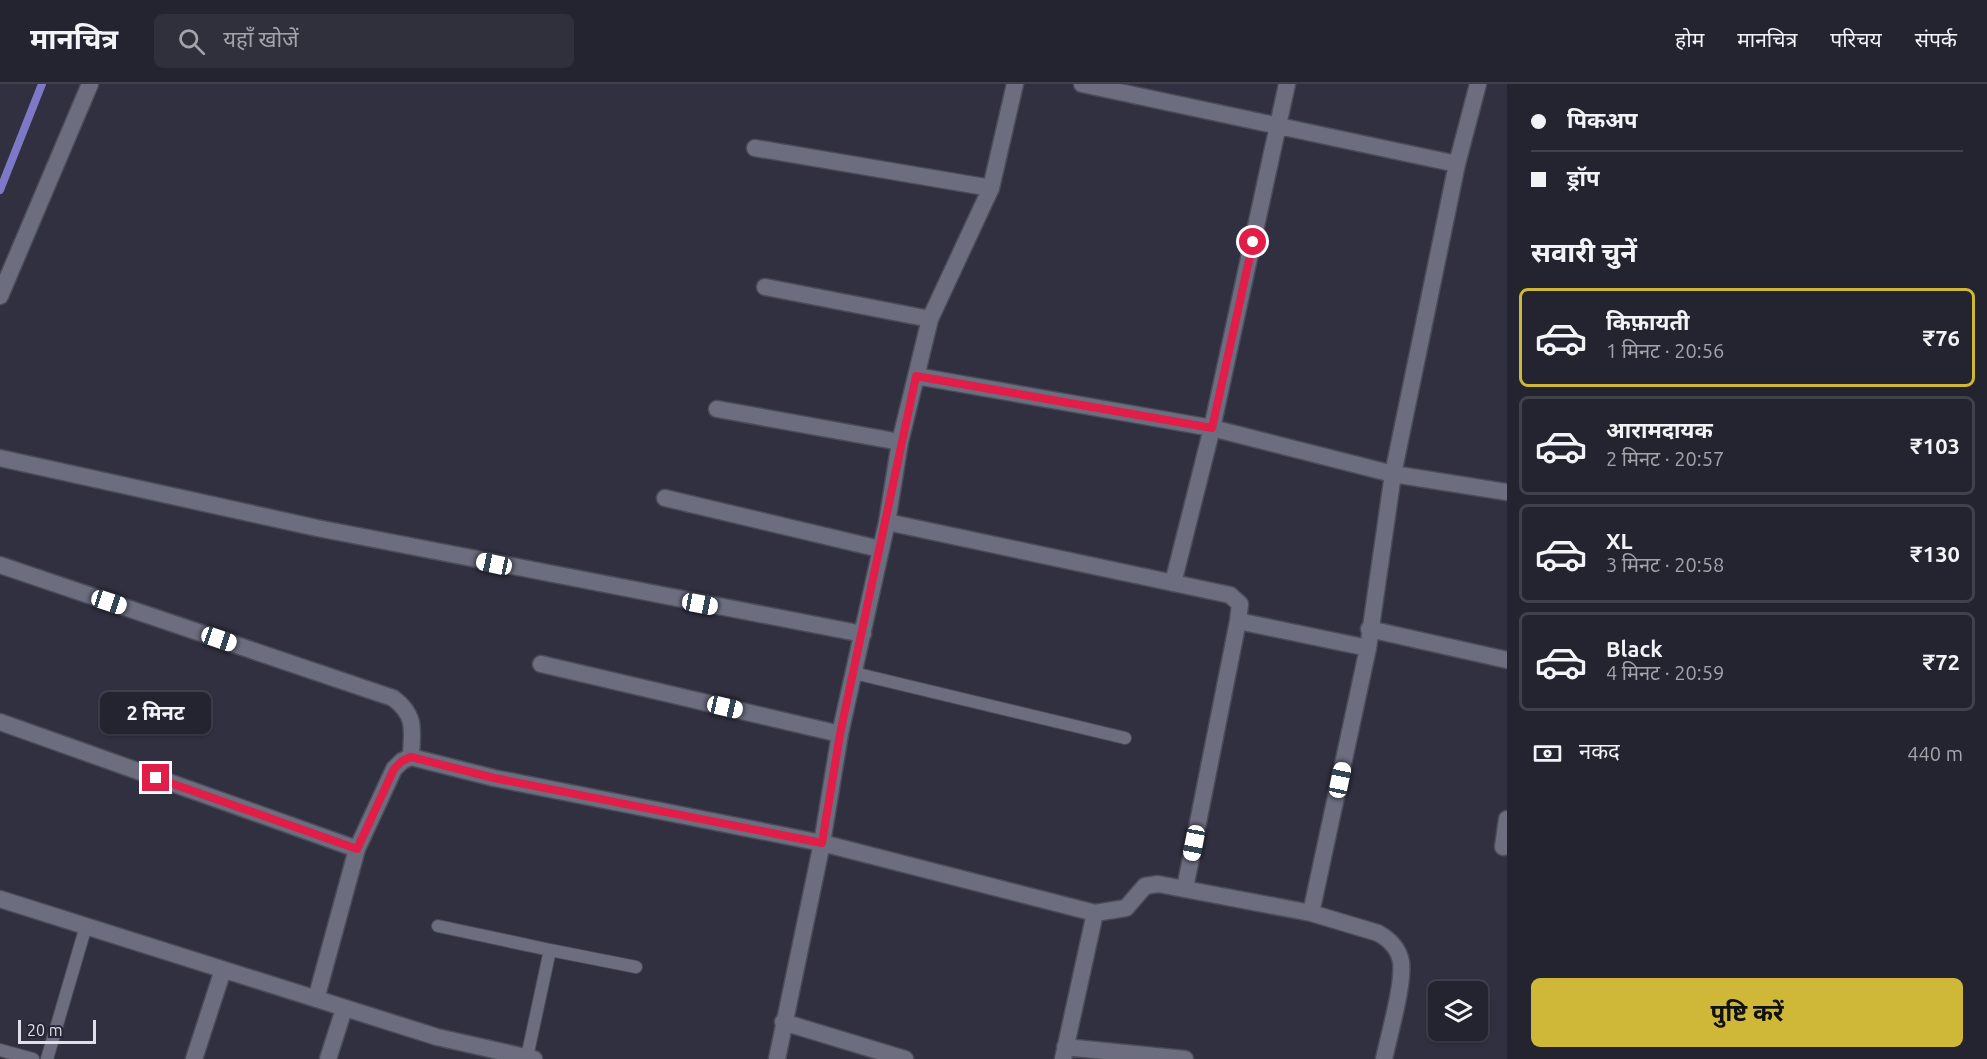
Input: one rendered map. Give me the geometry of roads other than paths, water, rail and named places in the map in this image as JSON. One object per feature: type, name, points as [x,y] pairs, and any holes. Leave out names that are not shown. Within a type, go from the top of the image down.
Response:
[{"type":"street","points":[[0,296],[90,84]]},
{"type":"street","points":[[777,1059],[822,843],[840,734],[887,522],[900,442],[916,376],[930,319],[991,188],[1015,84]]},
{"type":"street","points":[[1082,84],[1457,164]]},
{"type":"street","points":[[1173,583],[1212,428],[1287,84]]},
{"type":"street","points":[[1311,913],[1368,648],[1393,474],[1457,164],[1478,84]]},
{"type":"street","points":[[755,148],[991,188]]},
{"type":"street","points":[[765,287],[930,319]]},
{"type":"street","points":[[916,376],[1212,428],[1393,474],[1507,492]]},
{"type":"street","points":[[717,409],[900,442]]},
{"type":"street","points":[[0,458],[317,528],[863,634]]},
{"type":"street","points":[[665,498],[880,549]]},
{"type":"street","points":[[887,522],[1230,595],[1240,604],[1185,888]]},
{"type":"street","points":[[0,565],[393,698],[410,714],[411,757]]},
{"type":"street","points":[[1238,621],[1368,648]]},
{"type":"street","points":[[1369,629],[1507,660]]},
{"type":"street","points":[[541,664],[840,734]]},
{"type":"street","points":[[0,722],[357,849]]},
{"type":"street","points":[[316,999],[357,849],[394,769],[402,761],[411,757],[494,778],[822,843],[1095,913],[1126,908],[1144,886],[1151,883],[1311,913],[1378,933],[1387,938],[1401,961],[1400,980],[1384,1059]]},
{"type":"street","points":[[1503,847],[1507,819]]},
{"type":"street","points":[[0,899],[437,1037],[531,1058]]},
{"type":"street","points":[[1095,913],[1064,1053],[1185,1059]]},
{"type":"street","points":[[194,1059],[223,970]]},
{"type":"street","points":[[328,1059],[344,1009]]},
{"type":"street","points":[[783,1022],[905,1059]]},
{"type":"lane","points":[[854,673],[1125,738]]},
{"type":"lane","points":[[47,1059],[86,926]]},
{"type":"lane","points":[[438,926],[636,967]]},
{"type":"lane","points":[[531,1058],[550,950]]},
{"type":"lane","points":[[0,1050],[33,1059]]},
{"type":"waterway","points":[[0,190],[42,84]]}]
